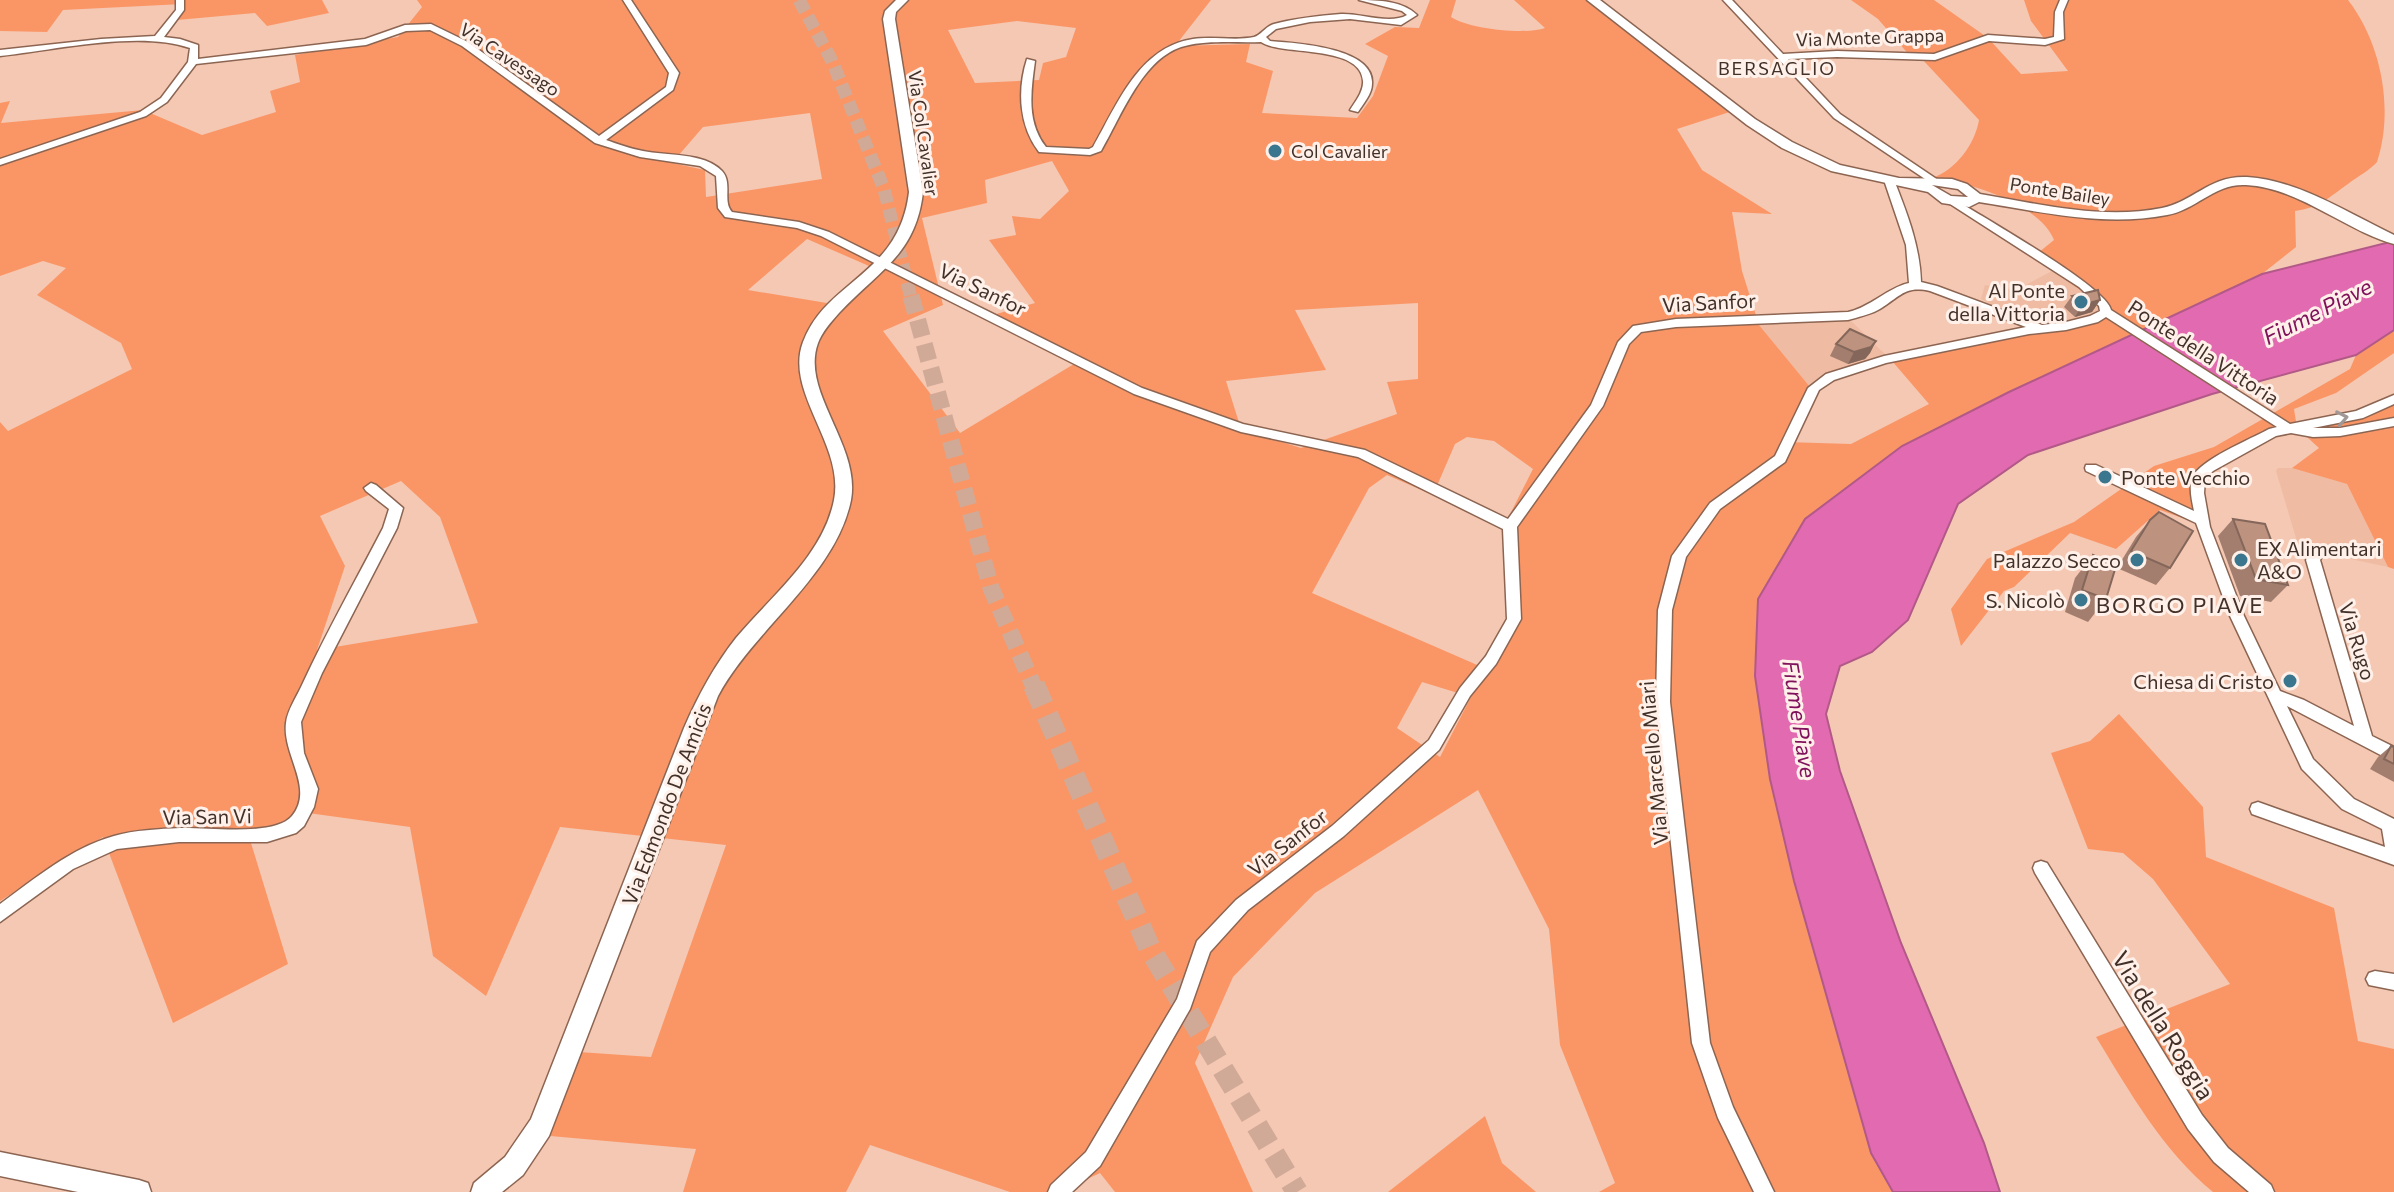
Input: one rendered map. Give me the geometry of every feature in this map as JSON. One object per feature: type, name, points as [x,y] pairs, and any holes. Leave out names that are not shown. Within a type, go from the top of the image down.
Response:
[{"type":"main road","name":"Via Col Cavalier","points":[[882,264],[904,241],[917,205],[889,19],[891,11],[902,0]]},
{"type":"main road","points":[[1593,0],[1772,137],[1823,163],[1894,181],[1930,183]]},
{"type":"main road","name":"Ponte Bailey","points":[[1972,201],[1995,199],[2067,213],[2117,218],[2156,214],[2182,207],[2215,186],[2228,182],[2259,182],[2301,196],[2394,240]]},
{"type":"main road","name":"Via Monte Grappa","points":[[1930,183],[1958,184],[1972,201]]},
{"type":"main road","name":"Via Monte Grappa","points":[[1930,183],[1952,202],[1972,201]]},
{"type":"main road","name":"Via Edmondo De Amicis","points":[[483,1192],[514,1166],[540,1127],[713,686],[735,653],[817,552],[836,518],[845,484],[845,468],[809,379],[806,352],[827,317],[882,264]]},
{"type":"main road","points":[[0,1164],[139,1192]]},
{"type":"street","points":[[157,40],[180,10],[180,0]]},
{"type":"street","points":[[599,141],[670,88],[674,73],[629,0]]},
{"type":"street","points":[[1262,39],[1262,34],[1273,27],[1300,20],[1350,16],[1401,22],[1413,15],[1405,9],[1363,0]]},
{"type":"street","name":"Via Monte Grappa","points":[[1727,0],[1837,116],[1930,183]]},
{"type":"street","name":"Via Monte Grappa","points":[[1782,57],[1837,54],[1935,57],[1988,38],[2045,42],[2059,39],[2059,12],[2064,0]]},
{"type":"street","name":"Via Cavessago","points":[[193,62],[366,42],[405,28],[431,27],[476,51],[599,141],[640,154],[702,163],[716,169],[724,182],[723,208],[729,215],[813,230],[882,264]]},
{"type":"street","points":[[1030,61],[1026,116],[1036,144],[1043,150],[1090,152],[1097,149],[1147,68],[1162,52],[1186,44],[1262,39],[1267,43],[1331,52],[1359,66],[1367,74],[1368,83],[1355,110]]},
{"type":"street","points":[[0,53],[118,41],[157,40],[195,47],[193,62],[164,100],[143,114],[0,162]]},
{"type":"street","points":[[1894,181],[1916,265],[1915,285],[1933,288],[2042,329]]},
{"type":"street","name":"Via Monte Grappa","points":[[1972,201],[2083,285],[2105,305],[2106,312]]},
{"type":"street","name":"Via Sanfor","points":[[882,264],[1138,391],[1241,428],[1361,453],[1510,526]]},
{"type":"street","name":"Via Sanfor","points":[[1058,1192],[1093,1159],[1184,1003],[1203,947],[1242,905],[1338,831],[1434,745],[1465,692],[1491,660],[1514,619],[1510,526],[1597,406],[1624,342],[1637,329],[1676,323],[1848,316],[1871,309],[1898,289],[1915,285]]},
{"type":"street","name":"Via Marcello Miari","points":[[1764,1192],[1725,1111],[1701,1043],[1663,702],[1665,610],[1679,556],[1715,506],[1780,459],[1795,421],[1814,388],[1822,383],[1884,360],[2094,319],[2106,312]]},
{"type":"street","name":"Ponte della Vittoria","points":[[2106,312],[2283,426]]},
{"type":"street","points":[[2258,809],[2394,857],[2392,827],[2348,804],[2318,778],[2300,752],[2237,616],[2201,520],[2197,493],[2203,473],[2251,442],[2283,426],[2359,415],[2394,399]]},
{"type":"street","points":[[2283,426],[2310,433],[2328,433],[2394,422]]},
{"type":"street","points":[[2091,468],[2201,520]]},
{"type":"street","name":"Via San Vi","points":[[0,914],[67,864],[116,842],[179,835],[267,835],[290,828],[298,821],[306,807],[310,789],[296,753],[293,722],[390,528],[396,508],[371,488]]},
{"type":"street","name":"Via Rugo","points":[[2317,554],[2313,560],[2366,741]]},
{"type":"street","points":[[2273,695],[2299,704],[2394,755]]},
{"type":"street","name":"Via della Roggia","points":[[2041,868],[2195,1122],[2221,1155],[2264,1192]]},
{"type":"street","points":[[2375,979],[2394,982]]},
{"type":"shaded area","points":[[0,0],[322,0],[329,13],[267,26],[255,13],[177,20],[183,4],[63,10],[47,32],[0,31]]},
{"type":"shaded area","points":[[417,0],[1211,0],[1175,46],[1250,44],[1246,62],[1273,71],[1262,113],[1357,118],[1373,96],[1388,56],[1365,44],[1395,27],[1419,28],[1430,0],[1456,0],[1451,17],[1459,21],[1483,28],[1524,31],[1545,28],[1514,0],[1595,0],[1739,109],[1677,129],[1702,170],[1772,214],[1732,212],[1742,271],[1759,325],[1810,387],[1786,442],[1851,444],[1929,404],[1892,361],[2041,332],[2100,313],[2099,303],[2033,257],[2054,240],[2034,216],[2002,197],[1965,184],[1932,178],[1949,169],[1963,155],[1979,120],[1921,58],[1911,57],[1878,19],[1851,0],[1934,0],[1988,38],[2021,74],[2068,71],[2031,21],[2024,0],[2348,0],[2360,17],[2377,57],[2382,78],[2384,121],[2377,162],[2323,202],[2295,211],[2296,247],[2262,274],[2009,392],[1755,676],[1770,779],[1794,881],[1871,1153],[1893,1192],[1599,1192],[1615,1183],[1560,1045],[1549,929],[1478,790],[1315,893],[1233,977],[1195,1063],[1253,1192],[1115,1192],[1100,1173],[1060,1192],[1010,1192],[870,1145],[846,1192],[683,1192],[696,1149],[528,1134],[565,1051],[651,1057],[726,845],[560,827],[486,996],[433,956],[410,827],[308,813],[251,843],[288,964],[173,1023],[103,837],[0,901],[0,422],[8,431],[132,369],[121,343],[37,295],[66,268],[43,261],[0,276],[0,103],[10,101],[1,123],[143,110],[202,135],[276,112],[270,91],[300,82],[295,55],[398,37],[422,7]],"holes":[[[1017,21],[1076,28],[1066,57],[1043,63],[1039,80],[975,83],[948,30]],[[810,113],[822,179],[706,197],[705,170],[672,163],[703,127]],[[1052,161],[1069,191],[1040,219],[1012,216],[1016,235],[989,240],[1035,303],[986,317],[1074,364],[960,433],[883,331],[943,305],[922,218],[987,203],[985,180]],[[807,239],[869,266],[827,303],[748,290]],[[1418,303],[1418,379],[1387,382],[1397,414],[1301,448],[1241,429],[1226,381],[1326,370],[1295,310]],[[1467,437],[1494,441],[1533,469],[1507,520],[1519,625],[1491,671],[1312,593],[1369,488],[1387,475],[1433,495],[1455,444]],[[401,481],[440,517],[478,623],[317,650],[345,566],[320,516]],[[1422,682],[1471,697],[1440,757],[1397,728]]]},
{"type":"shaded area","points":[[2054,270],[2100,303],[2099,313],[2041,332],[1981,299],[1985,285],[2016,290]]},
{"type":"shaded area","points":[[1848,318],[1892,361],[1810,387],[1759,325]]},
{"type":"shaded area","points":[[2394,330],[2394,353],[2336,393],[2294,409],[2297,428],[2268,437],[2196,474],[2199,524],[2160,510],[2116,549],[2070,533],[2014,587],[2004,591],[1961,646],[1951,609],[1987,559],[2074,522],[2154,466],[2214,447],[2350,369],[2356,355]]},
{"type":"shaded area","points":[[2394,402],[2394,569],[2388,567],[2347,484],[2292,468],[2319,448],[2297,428]]},
{"type":"shaded area","points":[[2278,468],[2292,468],[2347,484],[2388,567],[2299,548],[2276,471]]},
{"type":"shaded area","points":[[2119,714],[2203,807],[2206,857],[2334,908],[2358,1041],[2394,1049],[2394,1192],[2213,1192],[2163,1139],[2096,1037],[2230,984],[2153,879],[2123,853],[2088,849],[2051,753],[2090,741]]},
{"type":"shaded area","points":[[1485,1116],[1502,1163],[1536,1192],[1388,1192]]},
{"type":"water","name":"Fiume Piave","points":[[2394,241],[2394,330],[2356,355],[2212,394],[2028,455],[1958,504],[1908,620],[1872,652],[1840,666],[1826,714],[1840,771],[1901,943],[1984,1143],[2000,1192],[1893,1192],[1871,1153],[1794,881],[1770,779],[1755,676],[1758,599],[1805,519],[1902,446],[2009,392],[2262,274]]},
{"type":"building","points":[[2098,290],[2100,300],[2082,305],[2072,296]]},
{"type":"building","points":[[1850,329],[1876,341],[1871,347],[1854,352],[1836,344]]},
{"type":"building","points":[[2159,512],[2193,531],[2170,568],[2131,551],[2150,520]]},
{"type":"building","points":[[2233,519],[2265,524],[2288,585],[2256,579]]},
{"type":"building","points":[[2093,555],[2116,566],[2106,599],[2082,590]]},
{"type":"building","points":[[2391,746],[2394,747],[2394,764],[2384,759]]},
{"type":"tunnel","points":[[799,0],[832,61],[884,189],[911,298]]},
{"type":"tunnel","points":[[911,296],[991,588],[1034,687]]},
{"type":"tunnel","points":[[1034,685],[1150,949],[1297,1192]]},
{"type":"place","name":"Col Cavalier","points":[[1275,151]]},
{"type":"place","name":"Al Ponte della Vittoria","points":[[2081,302]]},
{"type":"place","name":"Ponte Vecchio","points":[[2105,477]]},
{"type":"place","name":"Palazzo Secco","points":[[2137,560]]},
{"type":"place","name":"EX Alimentari A&O","points":[[2241,560]]},
{"type":"place","name":"S. Nicolò","points":[[2081,600]]},
{"type":"place","name":"Chiesa di Cristo","points":[[2290,681]]},
{"type":"district","name":"BERSAGLIO","points":[[1777,68]]},
{"type":"district","name":"BORGO PIAVE","points":[[2180,604]]}]
